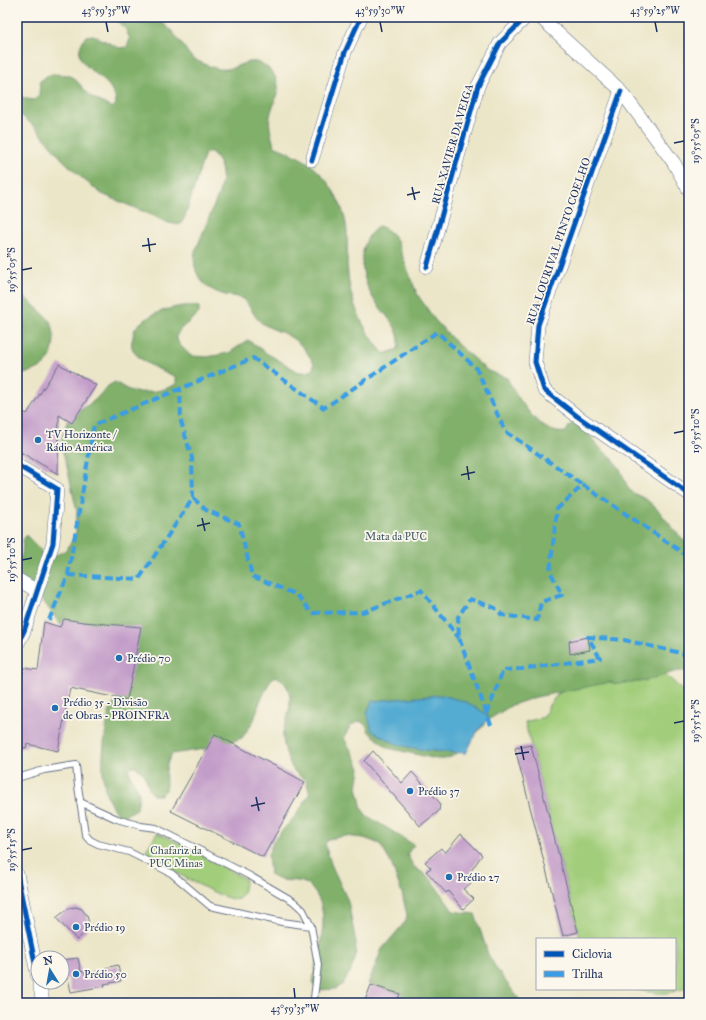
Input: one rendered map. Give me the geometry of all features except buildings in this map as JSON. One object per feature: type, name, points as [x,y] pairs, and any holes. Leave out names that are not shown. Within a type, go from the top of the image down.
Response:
[{"type":"street","points":[[312,160],[345,52],[361,17]]},
{"type":"street","name":"RUA XAVIER DA VEIGA","points":[[427,267],[478,86],[500,43],[526,17]]},
{"type":"street","points":[[540,17],[621,91],[674,163],[689,190]]},
{"type":"street","name":"RUA LOURIVAL PINTO COELHO","points":[[621,91],[538,325],[535,362],[544,390],[577,416],[689,494]]},
{"type":"street","points":[[17,465],[57,489],[53,542],[24,631],[17,645]]},
{"type":"street","points":[[17,579],[37,591]]},
{"type":"street","points":[[18,879],[32,950]]},
{"type":"street","points":[[41,990],[43,1003]]},
{"type":"lane","points":[[17,778],[44,770],[76,765],[85,834],[90,840],[98,844],[130,852],[171,873],[210,906],[282,922],[311,926]]},
{"type":"lane","points":[[80,802],[117,819],[141,826],[156,828],[250,876],[293,902],[303,910],[308,917],[311,926],[318,965],[312,1003]]},
{"type":"green space","name":"Mata da PUC","points":[[112,17],[133,17],[136,19],[155,19],[160,21],[167,26],[191,57],[219,69],[232,68],[249,62],[255,62],[268,68],[275,77],[278,85],[270,120],[270,131],[274,146],[297,156],[317,170],[330,186],[340,203],[346,222],[347,270],[352,297],[355,307],[370,336],[384,354],[398,349],[398,335],[396,329],[372,296],[364,278],[362,265],[366,241],[370,234],[379,226],[389,231],[396,239],[417,294],[435,320],[459,346],[488,371],[507,378],[517,396],[531,414],[547,428],[556,432],[566,432],[569,426],[575,421],[580,425],[601,449],[612,458],[620,469],[628,488],[633,493],[646,499],[658,510],[682,539],[689,545],[689,671],[676,672],[637,682],[614,684],[610,682],[536,697],[512,705],[488,720],[463,749],[451,757],[444,759],[437,759],[388,748],[369,732],[366,725],[360,721],[350,726],[344,738],[360,769],[357,787],[362,809],[366,815],[414,845],[407,854],[413,866],[430,878],[453,911],[475,914],[488,954],[497,970],[522,1003],[399,1003],[402,994],[368,984],[382,949],[406,921],[407,915],[402,893],[391,863],[380,844],[364,838],[345,836],[328,839],[325,844],[331,864],[348,901],[356,943],[355,959],[350,972],[342,985],[335,989],[318,990],[313,985],[323,927],[321,904],[316,894],[307,884],[274,878],[270,875],[268,855],[274,840],[296,815],[310,794],[306,780],[297,774],[293,769],[285,748],[283,732],[288,717],[290,703],[287,687],[275,676],[270,681],[259,704],[254,720],[242,738],[217,747],[172,754],[169,758],[167,767],[166,790],[161,795],[153,795],[149,789],[145,775],[135,766],[129,768],[129,772],[139,792],[137,809],[124,816],[118,815],[107,796],[104,785],[103,762],[109,712],[114,703],[123,693],[68,635],[31,584],[17,582],[17,561],[22,555],[23,541],[26,535],[45,555],[52,557],[66,550],[76,532],[77,512],[66,462],[60,444],[68,419],[95,400],[108,386],[115,382],[129,390],[141,392],[160,390],[176,384],[176,377],[146,363],[136,355],[133,350],[132,342],[134,332],[140,323],[147,318],[165,310],[183,306],[199,307],[199,313],[183,327],[176,337],[179,344],[191,356],[207,357],[229,353],[248,340],[266,353],[299,372],[313,370],[314,363],[296,340],[259,321],[243,299],[225,295],[205,285],[197,274],[194,260],[195,252],[219,193],[222,181],[220,164],[212,152],[205,153],[185,217],[181,224],[170,223],[102,194],[83,179],[62,159],[37,129],[21,115],[17,116],[17,94],[26,99],[34,100],[39,95],[40,81],[52,74],[68,75],[74,78],[90,96],[112,108],[116,104],[110,87],[81,60],[79,53],[86,36],[93,35],[119,48],[127,47],[130,39],[125,28]]},
{"type":"green space","points":[[17,291],[50,322],[53,329],[54,338],[51,355],[44,365],[33,371],[17,376]]},
{"type":"green space","points":[[664,674],[682,690],[689,702],[689,986],[682,989],[668,993],[640,990],[676,990],[676,938],[580,938],[525,722],[544,717],[549,705],[558,694],[572,684]]},
{"type":"green space","name":"Chafariz da PUC Minas","points":[[157,833],[180,843],[245,879],[242,895],[238,899],[231,899],[221,895],[143,855]]},
{"type":"water","points":[[442,695],[466,702],[487,714],[488,720],[478,730],[466,753],[431,751],[405,746],[394,743],[372,731],[367,713],[372,701]]},
{"type":"marked path","points":[[49,620],[68,575],[94,425],[253,358],[324,408],[437,332],[476,368],[505,431],[583,485]]},
{"type":"marked path","points":[[68,575],[139,579],[193,498],[192,458],[181,422],[180,389]]},
{"type":"marked path","points":[[491,725],[459,638],[458,617],[470,599],[495,608],[502,615],[537,620],[541,602],[562,595],[550,571],[557,509],[583,485],[689,557]]},
{"type":"marked path","points":[[193,498],[206,510],[239,524],[252,576],[297,595],[312,613],[363,612],[421,590],[459,638]]},
{"type":"marked path","points":[[487,714],[503,670],[522,669],[600,658],[588,637],[624,640],[685,654],[689,653]]},
{"type":"cycle path","points":[[312,160],[345,52],[361,17]]},
{"type":"cycle path","points":[[427,267],[478,86],[500,43],[526,17]]},
{"type":"cycle path","points":[[621,91],[538,325],[535,362],[544,390],[577,416],[689,494]]},
{"type":"cycle path","points":[[17,465],[57,489],[53,543],[24,631],[17,645]]},
{"type":"cycle path","points":[[17,874],[32,950]]},
{"type":"place","name":"TV Horizonte / Rádio América","points":[[38,440]]},
{"type":"place","name":"Prédio 70","points":[[119,658]]},
{"type":"place","name":"Prédio 35 - Divisão de Obras - PROINFRA","points":[[55,708]]},
{"type":"place","name":"Prédio 37","points":[[410,791]]},
{"type":"place","name":"Prédio 27","points":[[449,877]]},
{"type":"place","name":"Prédio 19","points":[[76,927]]},
{"type":"place","name":"Prédio 50","points":[[76,974]]}]
